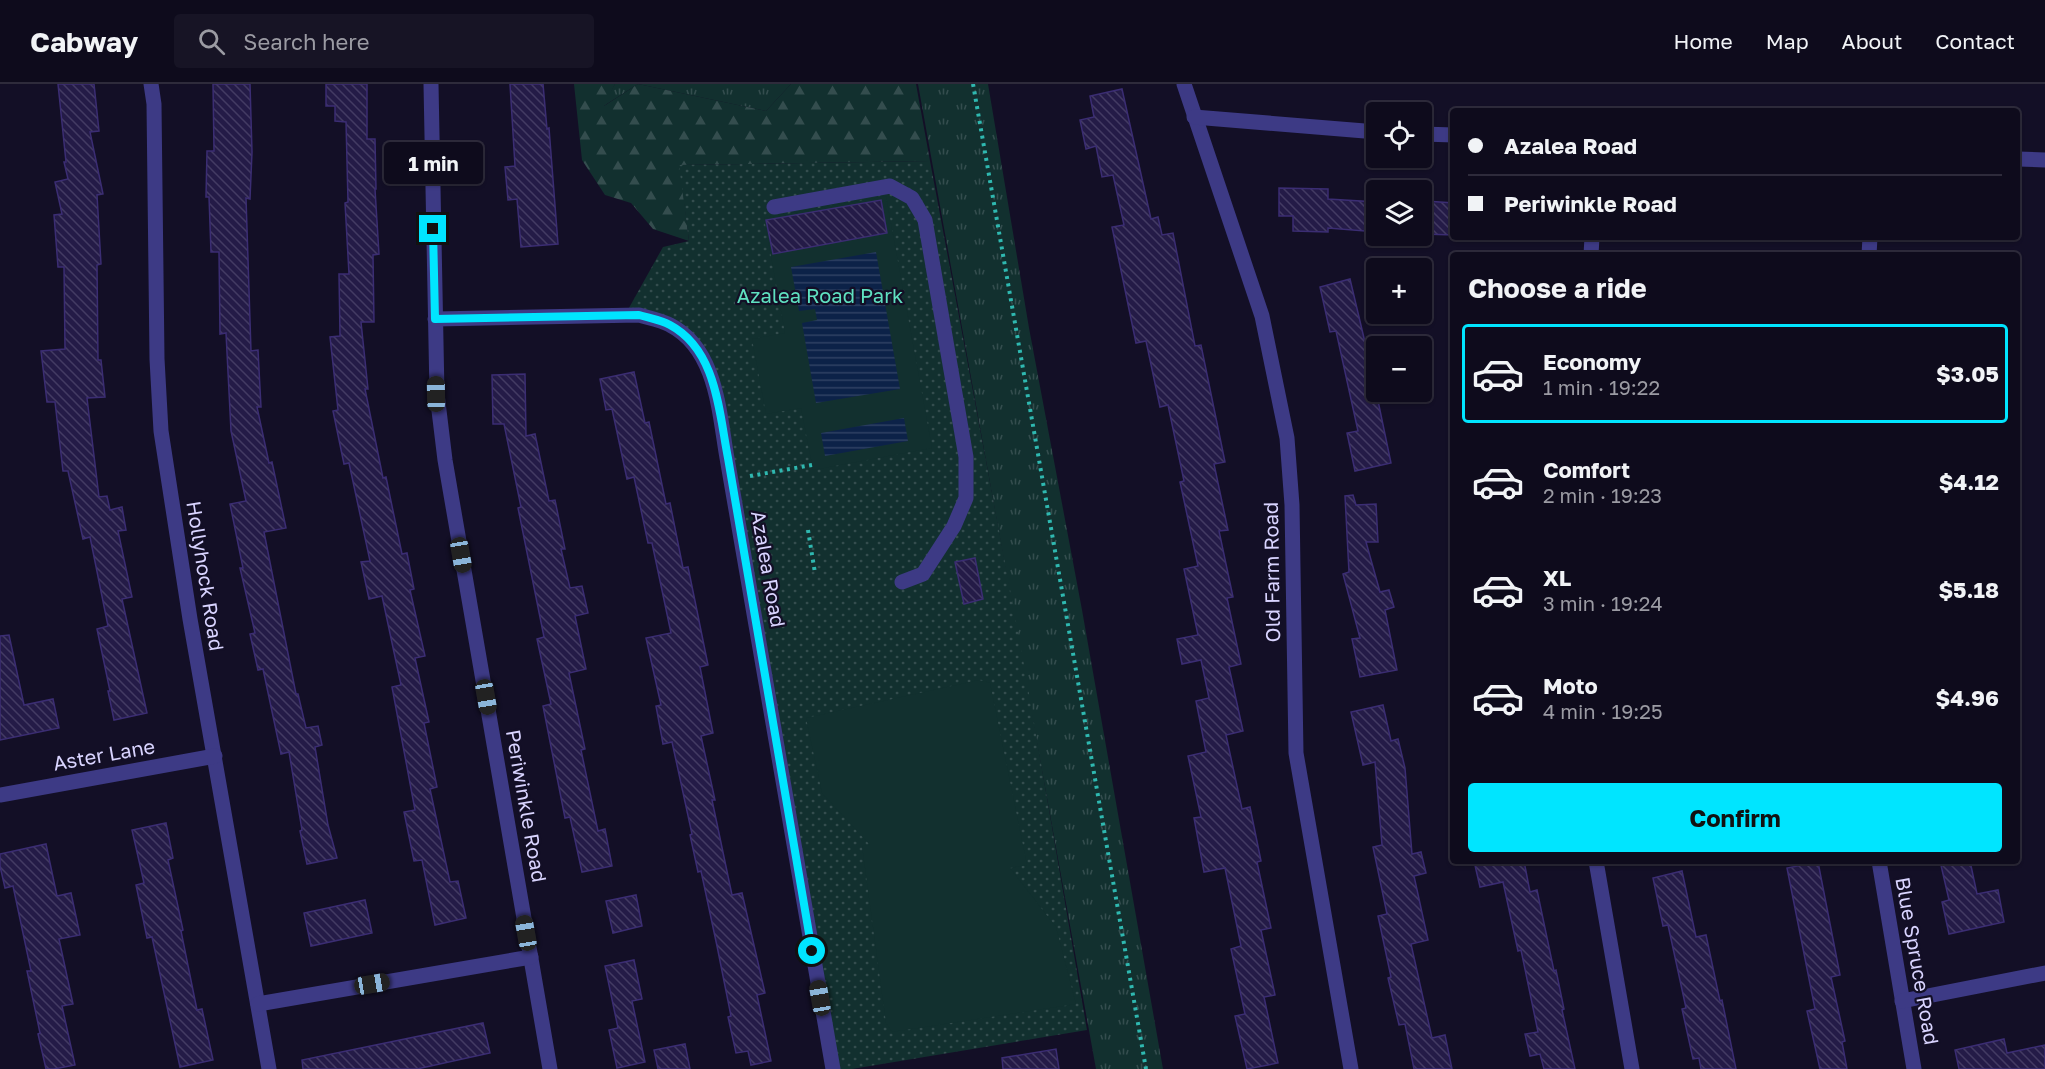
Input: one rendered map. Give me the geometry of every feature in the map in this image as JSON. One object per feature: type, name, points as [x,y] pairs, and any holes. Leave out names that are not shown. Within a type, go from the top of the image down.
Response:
[{"type":"street","name":"Hollyhock Road","points":[[152,84],[157,359],[161,431],[190,620],[269,1069]]},
{"type":"street","name":"Periwinkle Road","points":[[431,84],[436,394],[445,460],[550,1069]]},
{"type":"street","name":"Old Farm Road","points":[[1184,84],[1262,316],[1287,438],[1292,505],[1296,753],[1351,1069]]},
{"type":"street","points":[[1194,117],[1366,131]]},
{"type":"street","points":[[1432,134],[1450,135]]},
{"type":"street","points":[[2020,159],[2045,160]]},
{"type":"street","points":[[774,207],[890,186],[912,198],[925,220],[966,457],[966,498],[954,526],[923,574],[902,582]]},
{"type":"street","name":"Azalea Road","points":[[435,319],[639,315],[669,324],[681,332],[698,349],[706,363],[714,389],[731,480],[832,1069]]},
{"type":"street","name":"Aster Lane","points":[[0,795],[215,756]]},
{"type":"street","points":[[1597,864],[1632,1069]]},
{"type":"street","name":"Blue Spruce Road","points":[[1879,864],[1914,1069]]},
{"type":"street","points":[[258,1004],[531,957]]},
{"type":"street","points":[[1902,1001],[2045,973]]},
{"type":"path","points":[[973,84],[1146,1069]]},
{"type":"path","points":[[731,480],[812,465]]},
{"type":"path","points":[[808,530],[815,573]]},
{"type":"green space","points":[[574,84],[615,84],[604,106],[638,84],[766,111],[791,84],[916,84],[930,161],[680,165],[689,241],[653,229],[631,203],[605,195],[582,160]]},
{"type":"green space","points":[[615,84],[638,84],[602,107]]},
{"type":"green space","points":[[638,84],[791,84],[766,111]]},
{"type":"green space","points":[[918,84],[988,84],[1029,328],[1082,610],[1163,1069],[1096,1069]]},
{"type":"green space","name":"Azalea Road Park","points":[[930,161],[1023,659],[1087,1030],[852,1069],[833,1069],[714,389],[681,332],[625,315],[663,247],[689,241],[679,165]]},
{"type":"green space","points":[[886,196],[932,448],[813,470],[801,408],[766,414],[752,339],[785,333],[764,218]]},
{"type":"green space","points":[[979,680],[990,683],[1027,865],[1010,868],[1056,927],[1076,1004],[892,1032],[886,1023],[862,846],[870,845],[822,793],[806,718]]},
{"type":"water","points":[[876,252],[900,389],[816,403],[802,323],[817,320],[815,309],[799,311],[791,267]]},
{"type":"water","points":[[904,418],[908,441],[825,456],[821,433]]},
{"type":"building","points":[[58,84],[94,84],[99,131],[90,132],[103,194],[97,195],[101,264],[97,265],[98,360],[101,360],[105,397],[87,398],[99,497],[107,496],[110,510],[122,507],[126,530],[118,531],[132,597],[122,599],[147,713],[114,720],[97,629],[108,626],[90,537],[83,539],[68,471],[63,471],[55,402],[47,402],[41,351],[65,349],[64,267],[58,267],[54,215],[62,214],[55,182],[68,179],[64,162],[66,162]]},
{"type":"building","points":[[213,84],[250,84],[252,152],[250,199],[246,198],[251,351],[258,350],[261,407],[257,407],[286,528],[264,532],[296,694],[298,694],[306,728],[318,726],[322,745],[315,747],[328,825],[337,858],[307,864],[289,752],[281,754],[263,669],[258,670],[250,634],[255,633],[240,568],[243,568],[230,504],[246,501],[231,431],[226,333],[220,334],[219,252],[211,252],[209,197],[206,197],[207,151],[214,151]]},
{"type":"building","points":[[326,84],[367,84],[367,139],[375,139],[379,254],[373,255],[374,322],[361,322],[368,389],[365,389],[383,478],[386,477],[402,554],[407,553],[414,589],[410,590],[425,656],[415,658],[429,722],[424,723],[437,787],[430,789],[450,882],[458,881],[466,918],[435,925],[422,860],[414,861],[404,812],[415,810],[392,687],[401,685],[382,596],[369,599],[361,562],[370,561],[349,463],[344,464],[333,411],[338,410],[330,337],[340,336],[339,274],[349,274],[345,203],[348,202],[346,122],[335,121],[335,106],[326,106]]},
{"type":"building","points":[[510,84],[543,84],[547,129],[549,128],[558,244],[521,247],[517,199],[508,200],[505,167],[515,166]]},
{"type":"building","points":[[1122,89],[1151,219],[1158,217],[1162,235],[1173,233],[1195,346],[1201,345],[1225,462],[1214,464],[1228,530],[1219,531],[1233,597],[1227,598],[1241,664],[1229,667],[1243,731],[1226,735],[1242,809],[1250,807],[1261,861],[1257,862],[1271,928],[1261,930],[1275,995],[1264,997],[1278,1063],[1247,1069],[1235,1016],[1245,1014],[1231,949],[1241,946],[1225,868],[1204,872],[1194,818],[1201,817],[1188,756],[1206,752],[1196,701],[1209,698],[1201,660],[1182,664],[1177,639],[1198,635],[1184,569],[1198,566],[1180,482],[1184,481],[1168,405],[1160,407],[1146,341],[1136,343],[1112,227],[1124,225],[1113,175],[1102,177],[1096,146],[1086,149],[1080,120],[1094,117],[1090,96]]},
{"type":"building","points":[[1279,188],[1328,189],[1328,199],[1366,201],[1366,231],[1328,228],[1328,232],[1293,231],[1293,216],[1279,216]]},
{"type":"building","points":[[881,200],[887,233],[773,254],[766,220]]},
{"type":"building","points":[[1432,201],[1450,203],[1450,235],[1432,234]]},
{"type":"building","points":[[1350,279],[1366,347],[1366,402],[1378,402],[1391,463],[1355,471],[1347,433],[1358,431],[1336,331],[1330,332],[1320,287]]},
{"type":"building","points":[[634,372],[645,423],[649,422],[666,504],[670,503],[683,568],[688,567],[708,665],[700,667],[713,733],[701,736],[715,800],[712,800],[732,895],[742,893],[765,993],[757,995],[771,1061],[751,1065],[748,1051],[736,1053],[717,946],[701,871],[698,872],[672,742],[663,744],[656,706],[661,705],[646,638],[671,633],[652,543],[648,543],[634,477],[627,479],[612,409],[606,410],[600,379]]},
{"type":"building","points":[[525,374],[526,436],[535,434],[549,501],[555,500],[565,549],[561,549],[570,588],[582,586],[588,613],[575,616],[586,669],[569,673],[585,749],[581,750],[598,831],[605,829],[612,866],[582,872],[570,817],[565,818],[543,706],[551,704],[537,639],[544,637],[518,508],[521,507],[504,424],[493,424],[492,375]]},
{"type":"building","points":[[1353,495],[1356,505],[1376,504],[1378,542],[1366,542],[1380,592],[1389,590],[1394,607],[1385,610],[1397,670],[1360,677],[1352,639],[1360,638],[1343,574],[1349,572],[1345,496]]},
{"type":"building","points":[[975,558],[983,599],[964,604],[955,562]]},
{"type":"building","points":[[9,635],[24,705],[53,699],[59,728],[0,740],[0,636]]},
{"type":"building","points":[[1383,705],[1391,741],[1398,739],[1405,768],[1412,854],[1421,852],[1426,873],[1414,876],[1428,940],[1411,944],[1432,1038],[1445,1035],[1452,1069],[1414,1069],[1405,1024],[1399,1025],[1388,978],[1391,977],[1378,916],[1387,914],[1373,847],[1382,845],[1375,762],[1363,765],[1351,712]]},
{"type":"building","points":[[166,823],[173,858],[168,860],[183,930],[181,931],[197,1010],[202,1009],[213,1060],[180,1067],[152,937],[147,938],[136,885],[144,883],[132,830]]},
{"type":"building","points":[[46,844],[57,896],[71,893],[80,935],[59,939],[73,1004],[62,1006],[75,1065],[54,1069],[46,1069],[27,971],[31,971],[13,886],[5,888],[0,866],[0,854]]},
{"type":"building","points":[[1475,864],[1525,864],[1530,892],[1537,890],[1554,971],[1556,970],[1575,1069],[1544,1069],[1540,1054],[1530,1056],[1525,1034],[1538,1032],[1521,950],[1518,951],[1503,882],[1480,887]]},
{"type":"building","points":[[1818,864],[1840,975],[1831,977],[1845,1041],[1842,1042],[1847,1069],[1820,1069],[1807,1011],[1815,1009],[1787,868]]},
{"type":"building","points":[[1941,864],[1971,864],[1977,894],[1998,890],[2004,922],[1949,934],[1942,902],[1949,900]]},
{"type":"building","points":[[1682,871],[1696,937],[1706,935],[1736,1069],[1701,1069],[1699,1058],[1693,1059],[1682,1009],[1686,1008],[1668,925],[1663,926],[1653,878]]},
{"type":"building","points":[[636,895],[642,926],[613,933],[606,901]]},
{"type":"building","points":[[365,900],[372,933],[311,946],[304,913]]},
{"type":"building","points":[[634,960],[642,999],[632,1001],[645,1062],[617,1068],[609,1030],[618,1028],[605,966]]},
{"type":"building","points":[[483,1023],[490,1053],[417,1069],[303,1069],[302,1060]]},
{"type":"building","points":[[2004,1039],[2007,1053],[2045,1045],[2045,1069],[1959,1069],[1955,1050]]},
{"type":"building","points":[[685,1044],[690,1069],[658,1069],[654,1050]]},
{"type":"building","points":[[1056,1049],[1059,1069],[1003,1069],[1002,1058]]},
{"type":"route","points":[[433,229],[435,319],[639,315],[669,324],[681,332],[698,349],[706,363],[714,389],[728,458],[812,951]]}]
